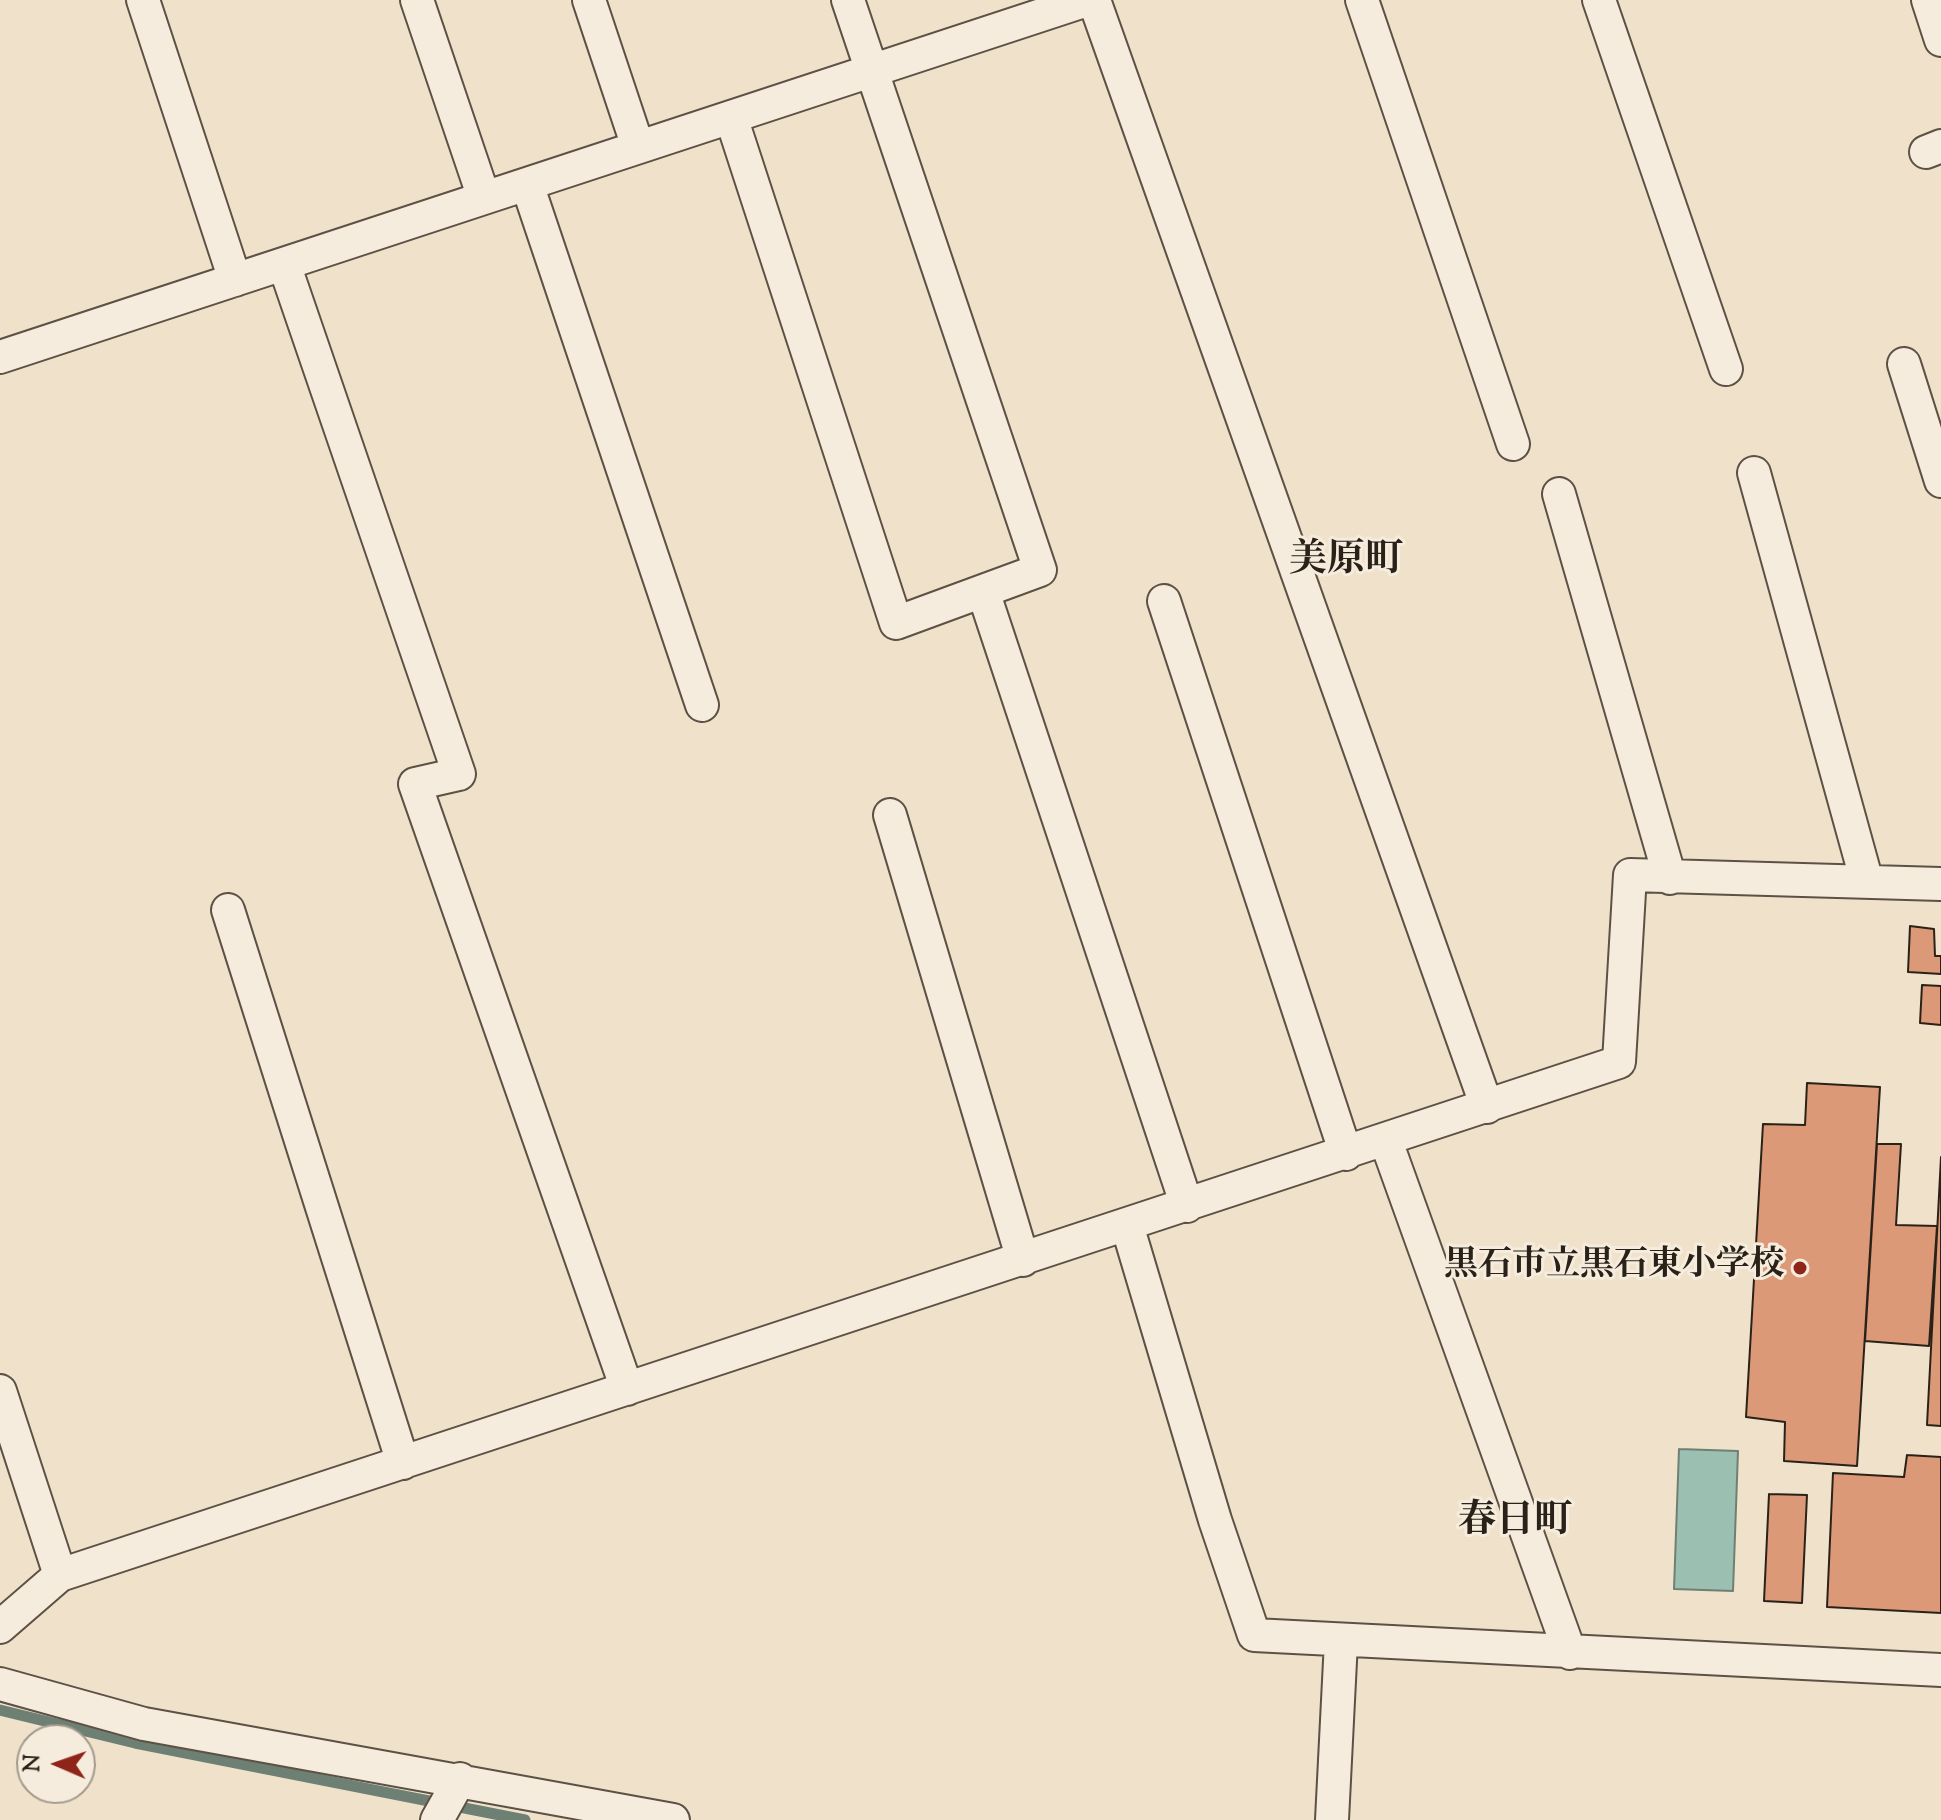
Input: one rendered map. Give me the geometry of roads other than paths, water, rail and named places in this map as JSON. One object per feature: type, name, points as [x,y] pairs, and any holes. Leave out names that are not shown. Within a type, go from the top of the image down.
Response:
[{"type":"street","points":[[143,0],[235,280]]},
{"type":"street","points":[[417,0],[484,198]]},
{"type":"street","points":[[589,0],[638,147]]},
{"type":"street","points":[[731,117],[896,623],[1040,570],[848,0]]},
{"type":"street","points":[[0,355],[1087,0]]},
{"type":"street","points":[[1094,0],[1487,1107]]},
{"type":"street","points":[[1362,0],[1513,444]]},
{"type":"street","points":[[1599,0],[1726,369]]},
{"type":"street","points":[[1928,0],[1941,40]]},
{"type":"street","points":[[527,184],[702,705]]},
{"type":"street","points":[[284,264],[459,774],[415,784],[627,1389]]},
{"type":"street","points":[[1904,364],[1941,481]]},
{"type":"street","points":[[1754,473],[1867,882]]},
{"type":"street","points":[[1559,494],[1670,878]]},
{"type":"street","points":[[983,591],[1187,1206]]},
{"type":"street","points":[[1164,601],[1346,1154]]},
{"type":"street","points":[[890,815],[1023,1260]]},
{"type":"street","points":[[0,1627],[60,1575],[1619,1062],[1630,875],[1941,884]]},
{"type":"street","points":[[228,910],[403,1463]]},
{"type":"street","points":[[1386,1141],[1570,1653]]},
{"type":"street","points":[[1127,1225],[1215,1520],[1254,1635],[1941,1670]]},
{"type":"street","points":[[0,1391],[60,1575]]},
{"type":"street","points":[[1332,1820],[1341,1641]]},
{"type":"street","points":[[0,1684],[144,1724],[673,1820]]},
{"type":"street","points":[[437,1820],[460,1779]]},
{"type":"waterway","points":[[0,1710],[135,1743],[525,1820]]},
{"type":"place","name":"黒石市立黒石東小学校","points":[[1800,1268]]},
{"type":"district","name":"美原町","points":[[1346,564]]},
{"type":"district","name":"春日町","points":[[1515,1525]]}]
